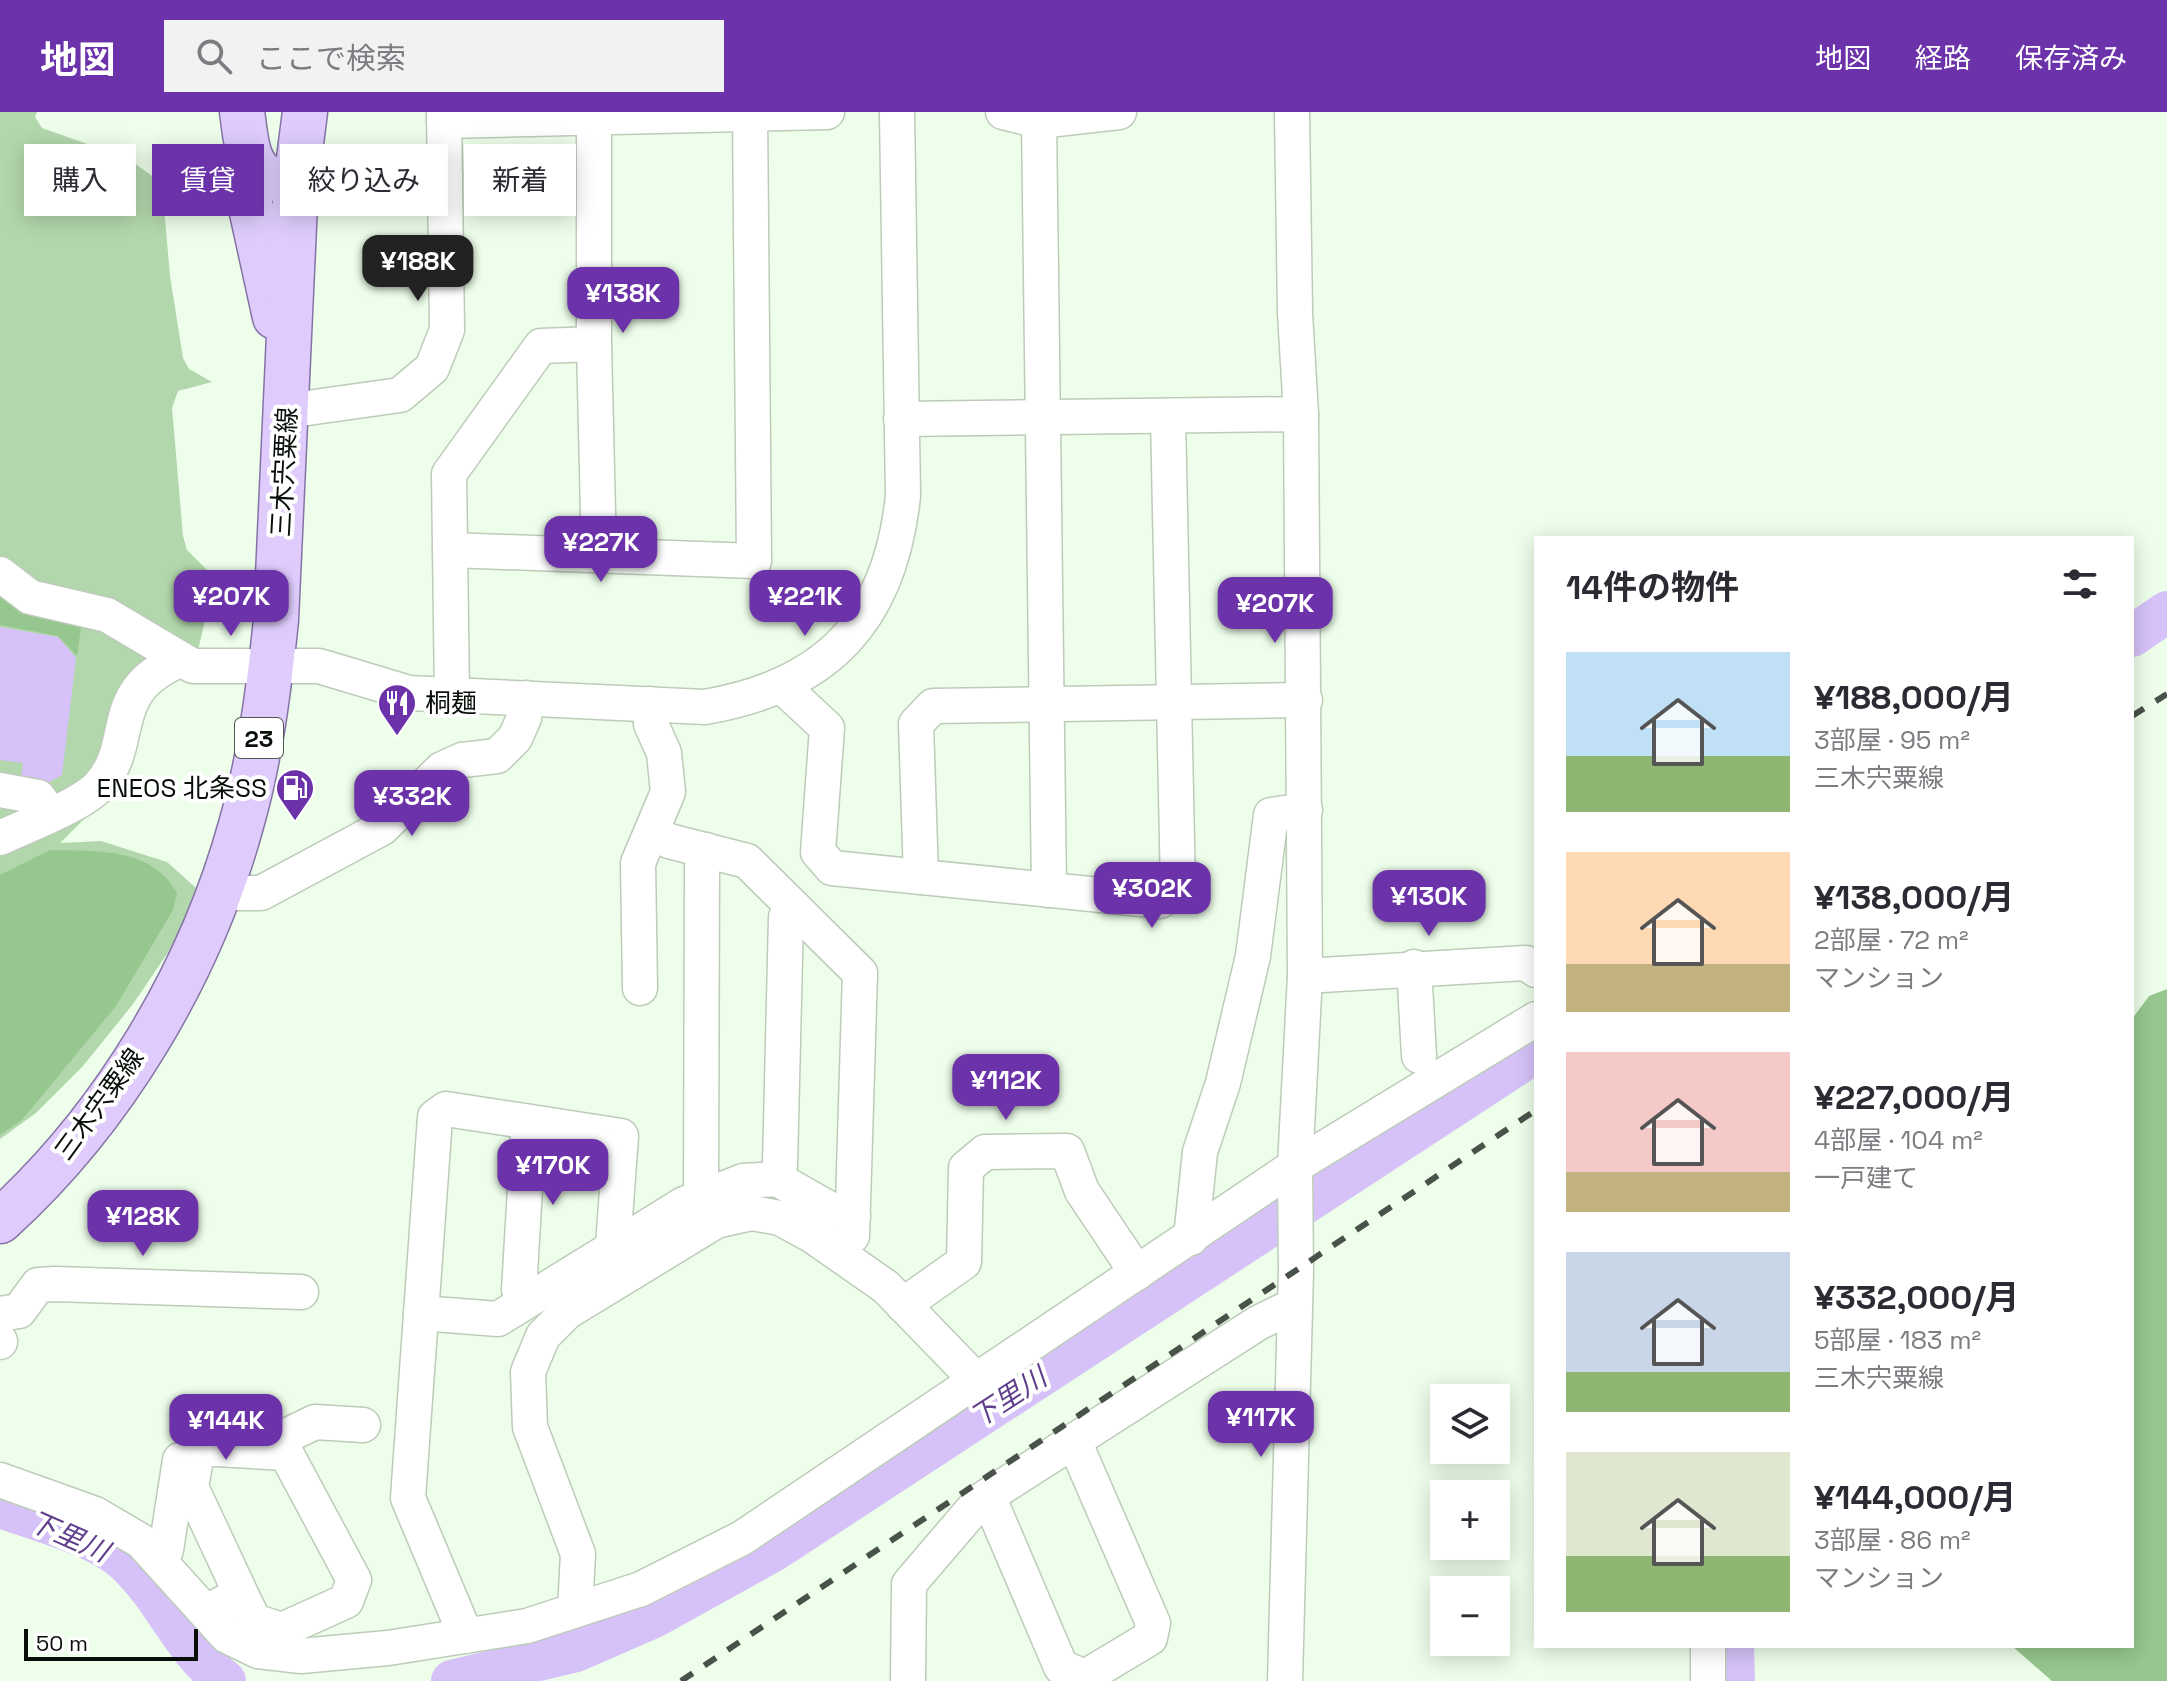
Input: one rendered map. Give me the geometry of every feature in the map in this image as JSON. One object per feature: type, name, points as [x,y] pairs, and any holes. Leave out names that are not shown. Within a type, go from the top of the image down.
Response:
[{"type":"main road","name":"23","points":[[242,112],[248,144]]},
{"type":"main road","name":"三木宍粟線","points":[[301,144],[305,112]]},
{"type":"main road","name":"23","points":[[252,216],[288,396]]},
{"type":"main road","name":"三木宍粟線","points":[[0,1221],[36,1188],[127,1071],[163,1013],[219,893],[242,823],[272,664],[288,396],[295,216]]},
{"type":"street","points":[[444,144],[444,117],[827,112]]},
{"type":"street","points":[[0,838],[83,799],[100,785],[112,762],[132,699],[150,674],[175,662],[245,668],[272,664],[319,666],[409,693],[705,707],[744,700],[783,687],[820,664],[850,636],[872,604],[888,570],[899,532],[903,496],[897,112]]},
{"type":"street","points":[[1003,112],[1039,121],[1119,112]]},
{"type":"street","points":[[1285,1681],[1295,1305],[1295,1171],[1305,976],[1301,414],[1295,313],[1292,112]]},
{"type":"street","points":[[450,550],[754,561],[750,113]]},
{"type":"street","points":[[594,114],[594,344],[599,555]]},
{"type":"street","points":[[1039,121],[1049,890]]},
{"type":"street","points":[[288,396],[400,395],[432,368],[447,330],[446,216]]},
{"type":"street","points":[[452,695],[449,474],[541,346],[594,344]]},
{"type":"street","points":[[901,419],[1301,414]]},
{"type":"street","points":[[783,687],[827,728],[818,852],[832,868],[1160,901],[1178,888],[1168,417]]},
{"type":"street","points":[[0,574],[30,597],[107,615],[185,661]]},
{"type":"street","points":[[219,893],[261,893],[382,828],[442,769],[462,760],[497,756],[515,738],[524,718],[526,698]]},
{"type":"street","points":[[921,877],[916,724],[933,706],[1305,700]]},
{"type":"street","points":[[640,988],[638,863],[668,792],[664,753],[651,724],[650,704]]},
{"type":"street","points":[[0,790],[38,797],[50,813]]},
{"type":"street","points":[[1191,1238],[1200,1152],[1223,1083],[1253,956],[1271,815],[1305,810]]},
{"type":"street","points":[[421,1313],[498,1319],[613,1245],[701,1197],[743,1181],[777,1179],[837,1213],[852,1226],[860,973],[747,861],[653,832]]},
{"type":"street","points":[[701,1197],[702,867],[706,850]]},
{"type":"street","points":[[777,1179],[780,1165],[786,917],[794,908]]},
{"type":"street","points":[[1305,976],[1414,967],[1526,963],[1534,969]]},
{"type":"street","points":[[1414,967],[1419,1056]]},
{"type":"street","points":[[0,1480],[95,1514],[141,1541],[227,1636],[258,1651],[301,1656],[388,1648],[527,1626],[641,1589],[742,1538],[1137,1273],[1534,1020]]},
{"type":"street","points":[[466,1636],[408,1498],[435,1117],[446,1109],[621,1136],[613,1245]]},
{"type":"street","points":[[524,1302],[519,1290],[529,1122]]},
{"type":"street","points":[[903,1305],[964,1262],[966,1168],[985,1152],[1067,1151],[1082,1191],[1137,1273]]},
{"type":"street","points":[[575,1610],[578,1554],[530,1427],[528,1372],[543,1336],[567,1312],[716,1221],[752,1213],[780,1218],[813,1236],[886,1287],[977,1381]]},
{"type":"street","points":[[0,1314],[19,1311],[38,1285],[301,1292]]},
{"type":"street","points":[[908,1681],[909,1584],[988,1496],[1258,1323],[1295,1305]]},
{"type":"street","points":[[158,1559],[166,1550],[185,1432],[286,1436],[315,1422],[363,1425]]},
{"type":"street","points":[[988,1496],[1061,1667],[1085,1677],[1150,1638],[1153,1623],[1074,1441]]},
{"type":"street","points":[[198,1448],[286,1453],[354,1580],[346,1601],[282,1630],[254,1621],[241,1594],[191,1487],[198,1448]]},
{"type":"street","points":[[206,1612],[241,1594]]},
{"type":"street","points":[[1708,1648],[1708,1681]]},
{"type":"green space","points":[[0,112],[37,112],[35,117],[42,128],[87,144],[24,144],[24,216],[136,216],[136,164],[152,176],[152,216],[165,216],[170,276],[183,358],[189,369],[212,382],[178,391],[172,408],[183,536],[187,550],[215,578],[195,663],[166,648],[103,800],[60,843],[101,841],[167,862],[196,888],[175,942],[133,1004],[83,1066],[36,1113],[0,1139]]},
{"type":"green space","points":[[0,578],[83,614],[77,656],[58,636],[0,625]]},
{"type":"green space","points":[[50,850],[104,852],[138,859],[166,878],[177,893],[173,910],[116,1006],[22,1120],[0,1135],[0,875]]},
{"type":"green space","points":[[2167,989],[2167,1681],[2052,1681],[2014,1648],[2134,1648],[2134,1016],[2149,996]]},
{"type":"shaded area","points":[[0,627],[58,637],[76,658],[62,775],[44,785],[21,777],[23,763],[0,760]]},
{"type":"waterway","name":"下里川","points":[[2134,635],[2167,612]]},
{"type":"waterway","name":"下里川","points":[[452,1681],[576,1651],[654,1617],[773,1551],[1534,1053]]},
{"type":"waterway","name":"下里川","points":[[0,1507],[69,1530],[118,1555],[143,1580],[185,1640],[225,1681]]},
{"type":"waterway","points":[[1733,1648],[1734,1681]]},
{"type":"railway","points":[[2134,715],[2167,694]]},
{"type":"railway","points":[[681,1681],[1534,1111]]},
{"type":"place","name":"桐麺","points":[[397,737]]},
{"type":"place","name":"ENEOS 北条SS","points":[[295,822]]}]
